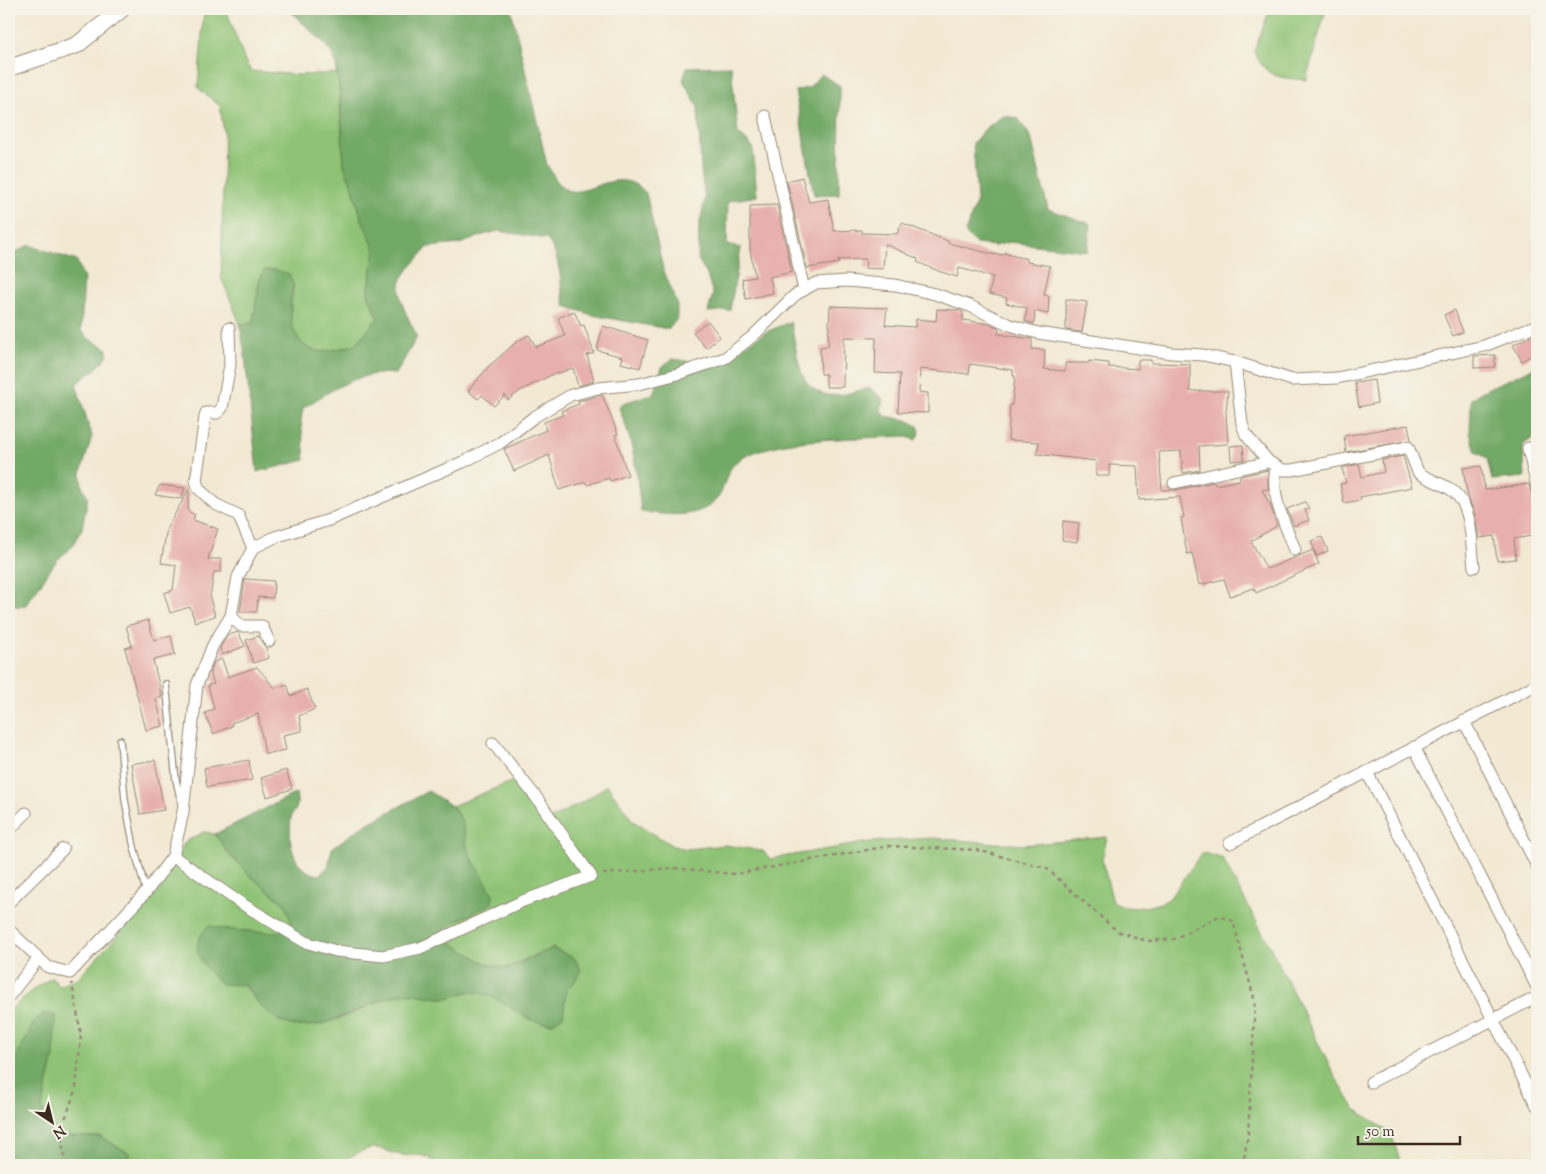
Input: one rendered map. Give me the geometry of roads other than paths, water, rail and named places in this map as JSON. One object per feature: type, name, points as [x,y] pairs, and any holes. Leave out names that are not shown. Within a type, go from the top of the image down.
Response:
[{"type":"street","points":[[9,68],[77,45],[122,9]]},
{"type":"street","points":[[765,116],[804,290]]},
{"type":"street","points":[[9,930],[38,959],[54,970],[70,973],[146,892],[173,856],[183,812],[197,685],[212,645],[231,616],[238,577],[253,548],[275,537],[329,520],[463,462],[500,443],[534,417],[571,395],[598,388],[639,384],[678,374],[724,358],[753,336],[795,295],[816,283],[846,280],[895,285],[944,297],[970,306],[1010,325],[1038,333],[1235,362],[1292,380],[1337,378],[1484,346],[1537,325]]},
{"type":"street","points":[[229,328],[230,365],[222,408],[217,413],[206,413],[204,417],[196,481],[199,490],[215,504],[238,515],[253,548]]},
{"type":"street","points":[[1235,362],[1241,416],[1246,435],[1273,464],[1276,502],[1295,550]]},
{"type":"street","points":[[1174,483],[1273,464],[1292,470],[1408,447],[1418,472],[1455,492],[1461,499],[1468,521],[1474,567]]},
{"type":"street","points":[[1528,448],[1537,487]]},
{"type":"street","points":[[231,616],[241,626],[262,626],[269,641]]},
{"type":"street","points":[[1230,843],[1537,684]]},
{"type":"street","points":[[1464,722],[1537,866]]},
{"type":"street","points":[[173,856],[252,910],[305,942],[336,951],[383,956],[420,948],[523,901],[591,876],[536,797],[493,743]]},
{"type":"street","points":[[1414,747],[1537,987]]},
{"type":"street","points":[[1367,772],[1537,1106]]},
{"type":"street","points":[[9,830],[26,813]]},
{"type":"street","points":[[9,902],[63,848]]},
{"type":"street","points":[[9,996],[38,959]]},
{"type":"street","points":[[1372,1082],[1537,997]]},
{"type":"lane","points":[[166,684],[176,780],[183,812]]},
{"type":"lane","points":[[120,740],[125,800],[134,847],[146,892]]}]
